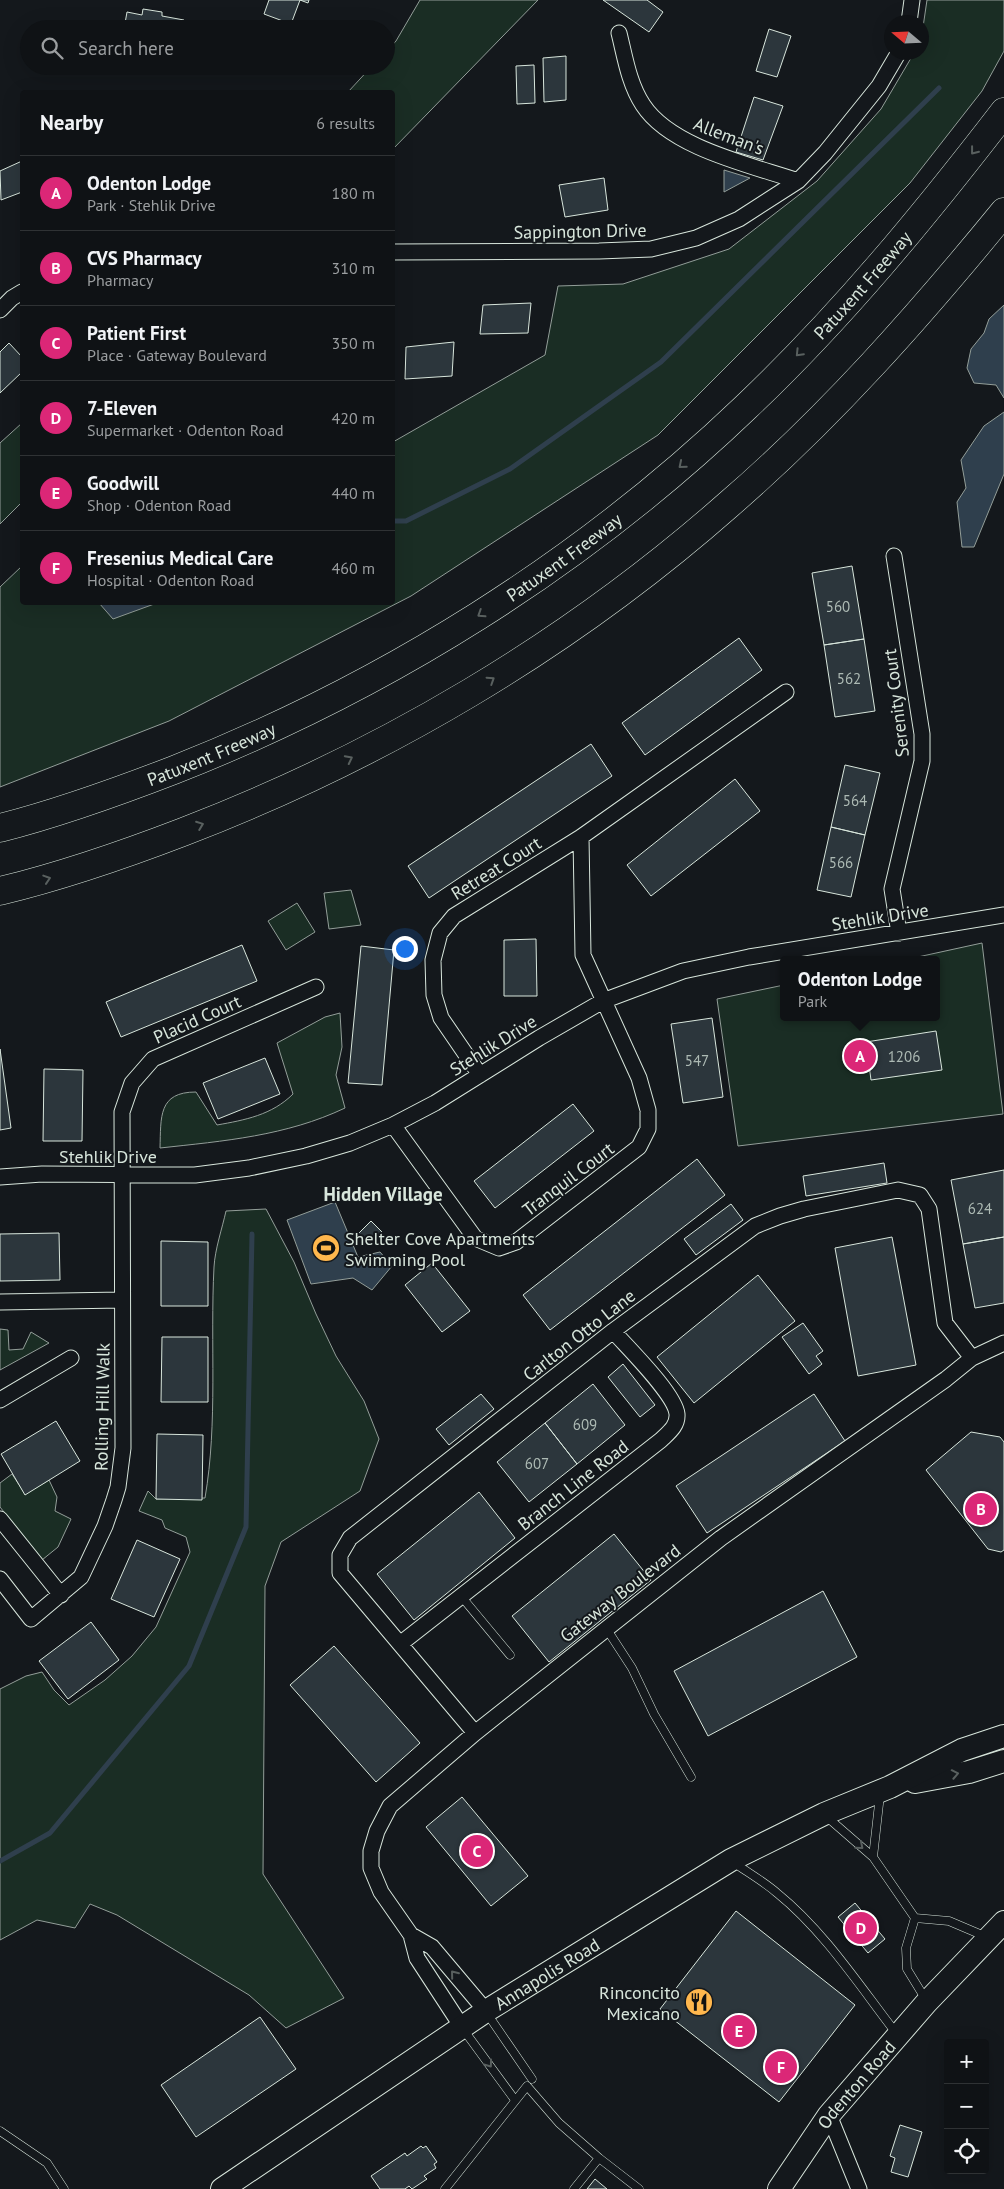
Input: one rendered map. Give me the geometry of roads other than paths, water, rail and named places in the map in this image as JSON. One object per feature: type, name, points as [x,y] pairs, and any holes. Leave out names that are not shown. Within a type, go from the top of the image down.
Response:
[{"type":"highway","name":"Patuxent Freeway","points":[[0,828],[113,794],[205,758],[285,723],[361,684],[451,633],[532,580],[624,513],[685,462],[747,406],[833,319],[885,260],[955,176],[1004,112]]},
{"type":"highway","points":[[0,892],[135,850],[228,814],[314,776],[395,735],[486,684],[567,631],[659,562],[728,506],[795,444],[878,359],[937,293],[1004,212]]},
{"type":"main road","name":"Annapolis Road","points":[[222,2189],[486,2011],[731,1860],[824,1814],[885,1789],[962,1750],[1004,1736]]},
{"type":"main road","name":"Annapolis Road","points":[[885,1789],[969,1772],[1003,1761]]},
{"type":"main road","name":"Odenton Road","points":[[778,2189],[829,2115],[942,1985],[996,1931],[1004,1907]]},
{"type":"street","points":[[910,15],[912,0]]},
{"type":"street","name":"Alleman's","points":[[619,33],[633,86],[643,106],[657,120],[674,134],[699,148],[798,181]]},
{"type":"street","name":"Sappington Drive","points":[[395,252],[651,249],[696,238],[739,220],[798,181],[825,153],[879,86],[894,60]]},
{"type":"street","points":[[0,310],[20,293]]},
{"type":"street","name":"Serenity Court","points":[[894,556],[922,743],[922,761],[892,889],[899,933]]},
{"type":"street","name":"Retreat Court","points":[[480,1075],[441,1018],[434,995],[433,960],[440,933],[454,916],[581,836],[786,692]]},
{"type":"street","points":[[581,836],[583,954],[603,1001]]},
{"type":"street","name":"Stehlik Drive","points":[[0,1177],[42,1174],[194,1175],[249,1168],[306,1156],[350,1142],[393,1125],[435,1103],[539,1038],[603,1001],[683,971],[749,957],[1004,915]]},
{"type":"street","name":"Placid Court","points":[[121,1175],[122,1112],[132,1083],[153,1059],[316,987]]},
{"type":"street","name":"Tranquil Court","points":[[393,1125],[475,1238],[500,1248],[516,1242],[639,1147],[648,1129],[648,1110],[640,1078],[603,1001]]},
{"type":"street","name":"Rolling Hill Walk","points":[[0,1580],[31,1618],[61,1595],[81,1577],[105,1526],[118,1487],[123,1448],[121,1175]]},
{"type":"street","name":"Carlton Otto Lane","points":[[475,1733],[340,1573],[340,1554],[350,1538],[613,1331],[755,1226],[804,1209],[898,1190],[920,1195],[930,1209],[945,1323],[972,1358]]},
{"type":"street","points":[[0,1302],[122,1300]]},
{"type":"street","name":"Branch Line Road","points":[[400,1644],[661,1440],[674,1427],[677,1415],[670,1397],[613,1331]]},
{"type":"street","name":"Gateway Boulevard","points":[[462,2027],[417,1958],[411,1935],[381,1892],[371,1868],[371,1851],[376,1831],[390,1806],[475,1733],[721,1538],[946,1379],[972,1358],[1004,1343]]},
{"type":"street","points":[[0,1400],[71,1358]]},
{"type":"street","points":[[0,1519],[61,1595]]},
{"type":"street","name":"Gateway Boulevard","points":[[411,1935],[432,1947],[486,2011]]},
{"type":"street","points":[[829,2115],[859,2189]]},
{"type":"lane","points":[[461,1596],[510,1655]]},
{"type":"lane","points":[[606,1628],[632,1668],[654,1714],[691,1777]]},
{"type":"lane","points":[[874,1857],[885,1789]]},
{"type":"lane","points":[[824,1814],[874,1857],[915,1918]]},
{"type":"lane","points":[[731,1860],[777,1893],[800,1915],[830,1948],[898,2034]]},
{"type":"lane","points":[[915,1918],[949,1920],[996,1931]]},
{"type":"lane","points":[[915,1918],[906,1948],[907,1969],[927,2002]]},
{"type":"lane","points":[[486,2011],[532,2079]]},
{"type":"lane","points":[[462,2027],[516,2100]]},
{"type":"lane","points":[[445,2189],[527,2086],[559,2122],[599,2158],[639,2189]]},
{"type":"lane","points":[[0,2131],[47,2163],[62,2188]]},
{"type":"lane","points":[[574,2189],[599,2158]]},
{"type":"water","points":[[724,170],[750,178],[724,192]]},
{"type":"water","points":[[1004,305],[1004,398],[996,385],[974,383],[967,368],[971,349],[984,333],[989,319]]},
{"type":"water","points":[[1004,412],[1004,474],[974,547],[962,547],[957,502],[966,488],[961,460],[984,426]]},
{"type":"water","points":[[101,605],[152,605],[113,619]]},
{"type":"water","name":"Shelter Cove Apartments Swimming Pool","points":[[335,1202],[358,1257],[380,1252],[392,1266],[372,1290],[353,1278],[311,1284],[287,1220]]},
{"type":"waterway","points":[[395,521],[406,521],[510,469],[661,362],[939,88]]},
{"type":"waterway","points":[[0,1861],[50,1833],[189,1666],[246,1527],[252,1234]]},
{"type":"place","name":"Odenton Lodge","points":[[860,1056]]},
{"type":"place","name":"Shelter Cove Apartments Swimming Pool","points":[[326,1248]]},
{"type":"place","name":"CVS Pharmacy","points":[[981,1509]]},
{"type":"place","name":"Patient First","points":[[477,1851]]},
{"type":"place","name":"7-Eleven","points":[[861,1928]]},
{"type":"place","name":"Rinconcito Mexicano","points":[[699,2002]]},
{"type":"place","name":"Goodwill","points":[[739,2031]]},
{"type":"place","name":"Fresenius Medical Care","points":[[781,2067]]},
{"type":"district","name":"Hidden Village","points":[[383,1194]]}]
